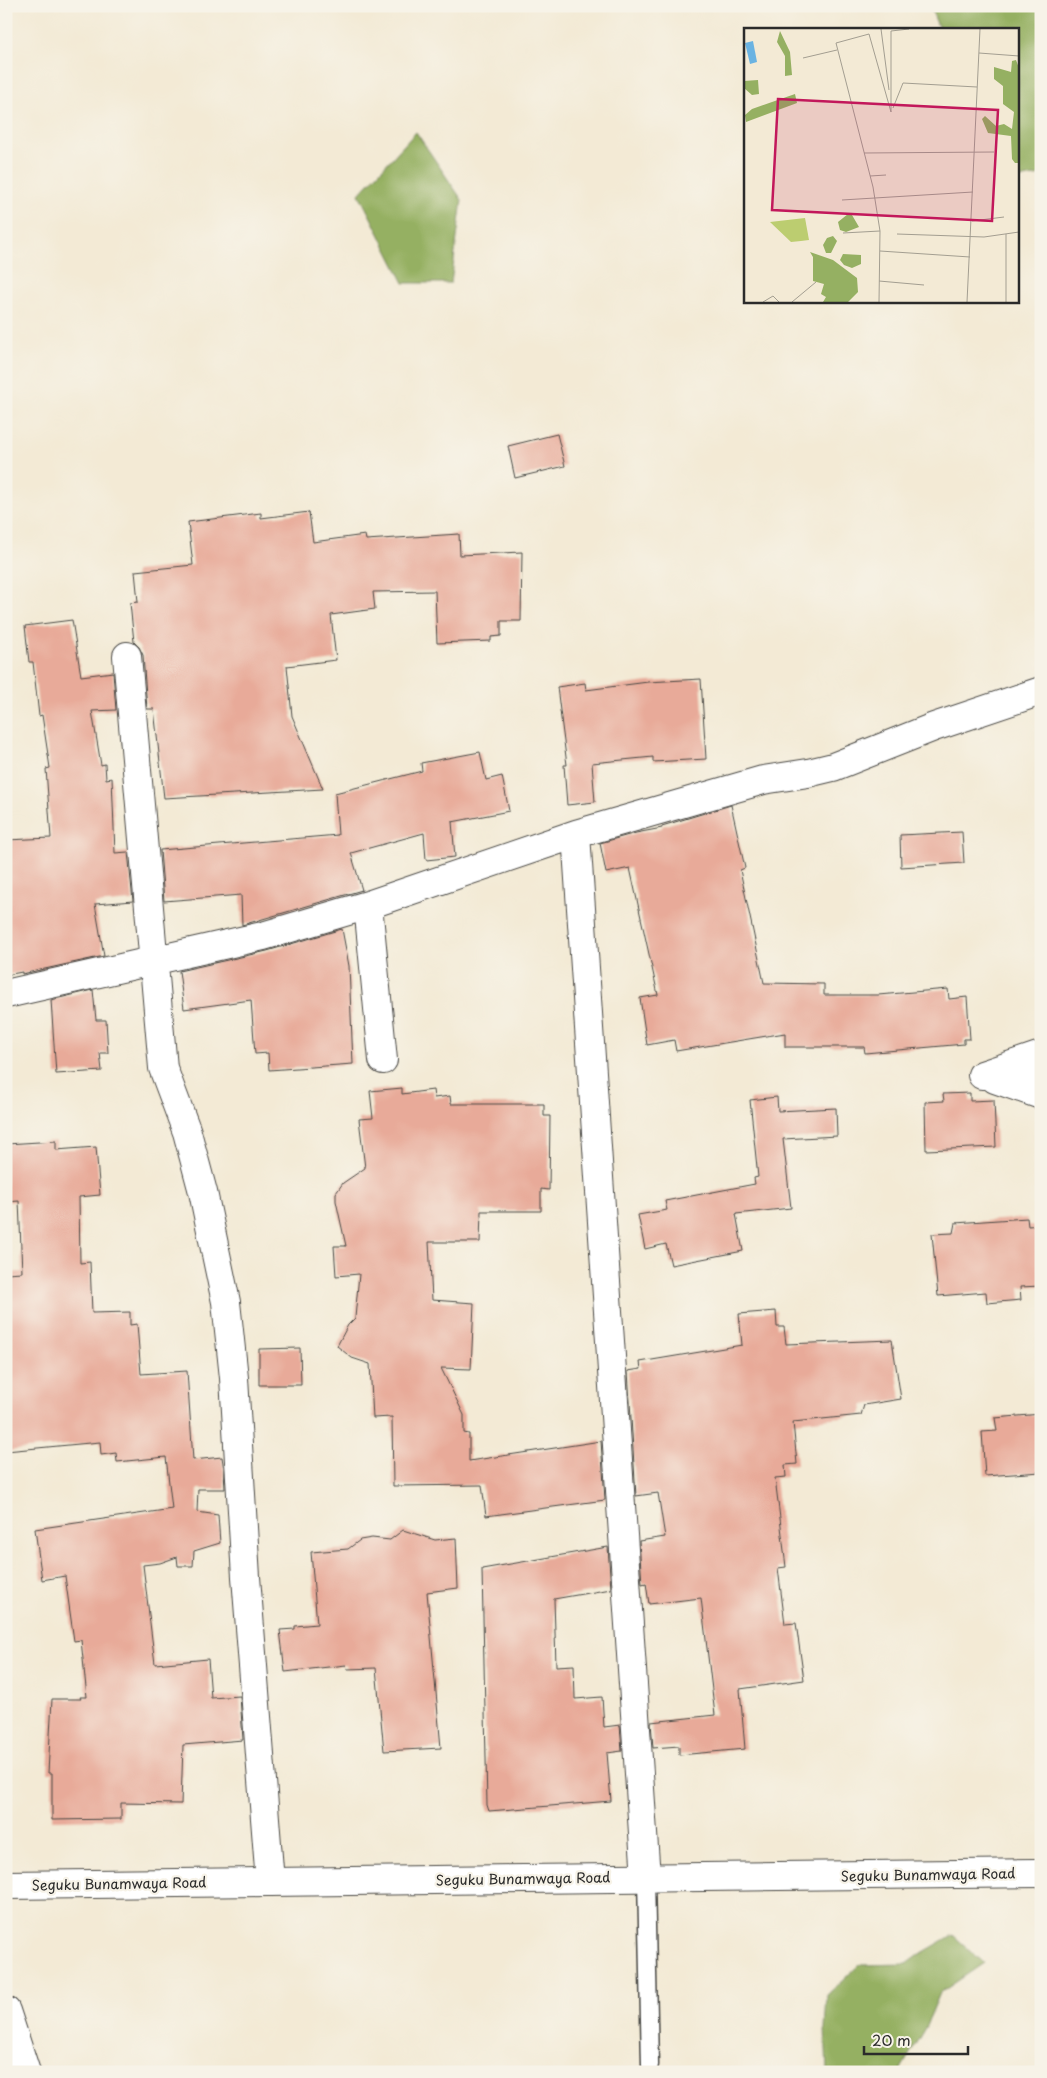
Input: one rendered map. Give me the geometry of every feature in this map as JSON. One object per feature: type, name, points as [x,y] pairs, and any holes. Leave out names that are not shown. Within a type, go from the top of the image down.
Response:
[{"type":"street","points":[[128,656],[163,1068],[187,1132],[203,1192],[226,1302],[234,1378],[246,1577],[270,1882]]},
{"type":"street","points":[[6,994],[154,959],[263,936],[368,905],[576,834],[763,780],[833,767],[934,727],[1041,691]]},
{"type":"street","points":[[576,834],[646,1878]]},
{"type":"street","points":[[368,905],[384,1060]]},
{"type":"street","points":[[982,1075],[1041,1055]]},
{"type":"street","points":[[982,1075],[1041,1072]]},
{"type":"street","points":[[982,1075],[1041,1095]]},
{"type":"street","name":"Seguku Bunamwaya Road","points":[[6,1886],[1041,1874]]},
{"type":"street","points":[[6,2011],[26,2072]]},
{"type":"lane","points":[[982,1075],[1041,1064]]},
{"type":"lane","points":[[646,1878],[650,2065]]},
{"type":"green space","points":[[930,6],[1041,6],[1041,175],[1020,179],[1020,28],[939,28]]},
{"type":"green space","points":[[416,132],[462,200],[451,283],[404,283],[359,194]]},
{"type":"green space","points":[[953,1935],[984,1963],[940,1993],[926,2026],[901,2069],[902,2072],[827,2072],[825,2029],[827,1995],[859,1965],[907,1964]]},
{"type":"building","points":[[557,434],[565,466],[515,478],[508,446]]},
{"type":"building","points":[[309,512],[313,542],[365,535],[366,540],[459,534],[460,555],[522,552],[521,621],[501,621],[501,636],[491,637],[491,641],[437,643],[435,591],[373,592],[375,609],[331,615],[336,660],[287,666],[292,716],[323,789],[164,798],[154,709],[147,709],[143,655],[134,642],[130,603],[138,602],[135,571],[193,565],[188,522],[261,513],[261,518]]},
{"type":"building","points":[[72,620],[81,676],[113,672],[116,710],[92,711],[101,765],[105,764],[106,779],[112,778],[115,853],[128,852],[133,901],[95,904],[104,956],[22,974],[22,972],[6,975],[6,840],[51,838],[46,769],[50,768],[42,715],[39,716],[33,662],[29,662],[25,626]]},
{"type":"building","points":[[701,679],[706,759],[653,762],[653,757],[592,763],[595,802],[567,805],[564,765],[567,765],[557,687],[585,683],[586,690],[648,682]]},
{"type":"building","points":[[480,752],[486,780],[502,776],[509,811],[452,822],[455,857],[426,860],[424,833],[351,853],[362,890],[242,925],[241,895],[164,901],[160,850],[338,835],[335,793],[422,771],[421,763]]},
{"type":"building","points":[[731,805],[745,868],[740,870],[764,983],[824,984],[824,995],[878,995],[948,989],[949,999],[967,997],[970,1039],[964,1039],[964,1044],[865,1053],[864,1047],[785,1047],[785,1033],[676,1051],[674,1040],[647,1045],[640,998],[658,995],[630,868],[606,873],[600,843],[662,828],[662,826]]},
{"type":"building","points":[[962,832],[964,863],[901,867],[900,835]]},
{"type":"building","points":[[342,929],[349,966],[353,1064],[269,1070],[268,1053],[255,1054],[251,1000],[184,1009],[179,971],[267,951]]},
{"type":"building","points":[[93,990],[96,1020],[106,1020],[108,1053],[100,1053],[102,1071],[56,1074],[51,1000]]},
{"type":"building","points":[[402,1088],[402,1094],[433,1090],[434,1098],[450,1096],[451,1104],[544,1104],[544,1116],[550,1116],[549,1190],[541,1189],[541,1211],[481,1211],[480,1242],[429,1242],[432,1300],[474,1303],[471,1369],[441,1368],[464,1415],[464,1433],[469,1434],[469,1461],[601,1441],[605,1500],[486,1516],[482,1485],[393,1486],[392,1417],[373,1418],[370,1364],[352,1358],[337,1346],[348,1325],[355,1318],[359,1274],[336,1276],[334,1246],[346,1246],[336,1193],[343,1183],[365,1168],[359,1119],[373,1118],[370,1091]]},
{"type":"building","points":[[970,1093],[970,1101],[994,1100],[996,1147],[926,1150],[925,1102],[944,1101],[943,1094]]},
{"type":"building","points":[[777,1097],[778,1111],[836,1108],[837,1136],[783,1139],[791,1208],[736,1214],[743,1251],[671,1265],[666,1244],[645,1249],[638,1215],[667,1210],[665,1201],[755,1184],[754,1178],[758,1177],[750,1100]]},
{"type":"building","points":[[56,1141],[56,1150],[96,1147],[100,1195],[79,1197],[80,1263],[90,1262],[92,1313],[130,1312],[130,1325],[137,1324],[141,1374],[187,1371],[193,1460],[222,1457],[224,1470],[225,1489],[198,1489],[197,1512],[218,1515],[220,1543],[194,1551],[193,1566],[178,1566],[177,1557],[160,1563],[143,1565],[155,1664],[208,1659],[211,1698],[240,1696],[243,1740],[183,1745],[181,1804],[121,1803],[121,1819],[52,1820],[52,1773],[48,1773],[52,1699],[81,1699],[80,1697],[87,1697],[81,1640],[74,1641],[65,1576],[42,1580],[35,1529],[172,1509],[166,1457],[117,1462],[116,1453],[101,1455],[100,1442],[6,1451],[6,1273],[22,1272],[19,1201],[6,1202],[6,1144]]},
{"type":"building","points":[[1027,1218],[1028,1226],[1041,1225],[1041,1286],[1020,1287],[1021,1300],[987,1303],[986,1292],[938,1296],[932,1234],[953,1233],[955,1223]]},
{"type":"building","points":[[776,1311],[777,1327],[784,1327],[786,1344],[892,1340],[901,1399],[864,1405],[861,1415],[793,1422],[797,1464],[785,1465],[786,1477],[775,1478],[786,1567],[778,1568],[785,1624],[796,1623],[804,1680],[740,1689],[745,1749],[679,1755],[679,1746],[653,1748],[651,1722],[715,1715],[701,1598],[649,1604],[646,1583],[642,1584],[639,1541],[665,1537],[658,1493],[636,1496],[628,1371],[641,1369],[640,1362],[742,1345],[739,1314]]},
{"type":"building","points":[[300,1348],[301,1385],[259,1385],[259,1349]]},
{"type":"building","points":[[1041,1414],[1041,1472],[985,1476],[982,1432],[997,1431],[995,1418]]},
{"type":"building","points":[[403,1530],[435,1540],[456,1538],[458,1588],[427,1592],[441,1748],[384,1751],[376,1668],[347,1669],[346,1665],[285,1672],[280,1630],[295,1629],[295,1626],[317,1624],[311,1552],[348,1549],[360,1540],[372,1538],[390,1540]]},
{"type":"building","points":[[608,1547],[611,1589],[554,1599],[556,1666],[574,1665],[575,1699],[602,1697],[604,1727],[620,1725],[622,1751],[607,1753],[611,1801],[489,1811],[487,1805],[482,1569]]}]
